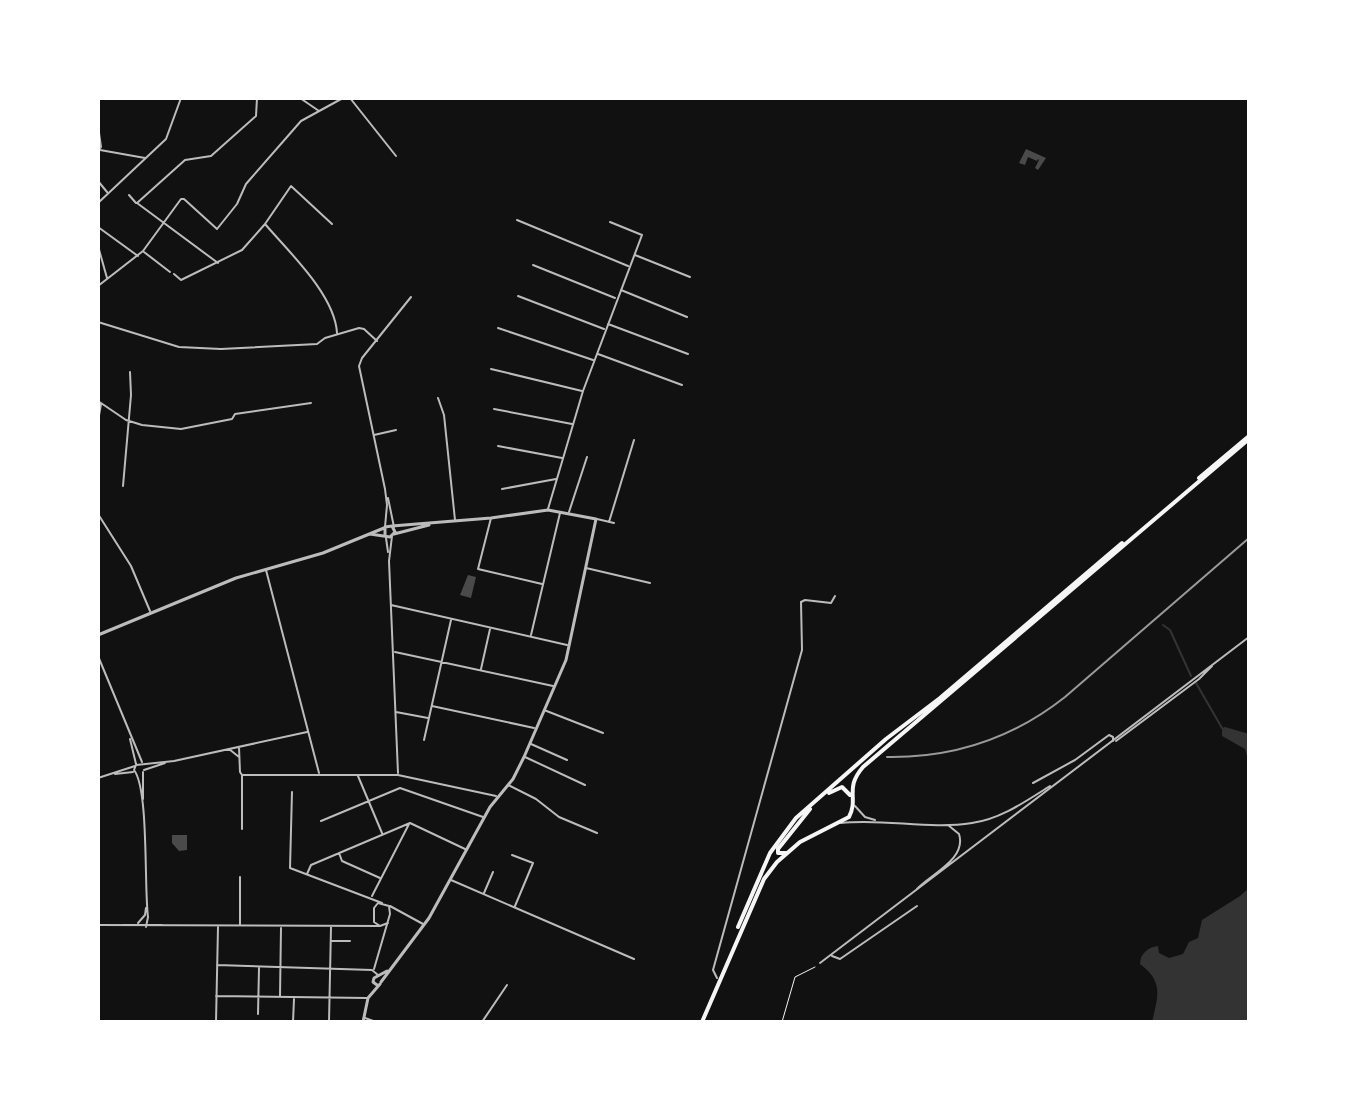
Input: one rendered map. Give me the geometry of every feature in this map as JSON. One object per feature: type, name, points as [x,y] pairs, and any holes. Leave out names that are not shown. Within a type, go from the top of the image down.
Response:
[{"type":"main road","points":[[700,1022],[770,853],[789,826],[886,739],[940,698],[1249,438]]},
{"type":"main road","points":[[700,1022],[764,879],[787,852],[852,814],[853,780],[863,767],[1249,438]]},
{"type":"main road","points":[[824,795],[842,787],[852,799]]},
{"type":"main road","points":[[787,852],[781,854],[778,849],[814,804]]},
{"type":"street","points":[[98,203],[166,139],[181,98]]},
{"type":"street","points":[[137,203],[185,160],[211,156],[233,138],[256,116],[257,98]]},
{"type":"street","points":[[300,98],[319,111]]},
{"type":"street","points":[[98,286],[143,251],[181,199],[217,229],[237,204],[241,191],[257,170],[301,121],[343,98]]},
{"type":"street","points":[[350,98],[396,156]]},
{"type":"street","points":[[98,126],[99,151],[146,158]]},
{"type":"street","points":[[98,181],[108,193]]},
{"type":"street","points":[[143,251],[181,280],[242,250],[265,224],[291,186],[332,224]]},
{"type":"street","points":[[129,195],[218,263]]},
{"type":"street","points":[[517,220],[629,267]]},
{"type":"street","points":[[548,510],[583,391],[642,235],[610,222]]},
{"type":"street","points":[[265,224],[316,285],[336,323],[337,334]]},
{"type":"street","points":[[98,227],[138,256]]},
{"type":"street","points":[[98,246],[107,279]]},
{"type":"street","points":[[634,254],[690,277]]},
{"type":"street","points":[[533,265],[617,298]]},
{"type":"street","points":[[620,289],[687,317]]},
{"type":"street","points":[[518,296],[605,329]]},
{"type":"street","points":[[389,561],[393,527],[359,366],[411,297]]},
{"type":"street","points":[[98,322],[166,344],[221,349],[317,344],[337,334],[362,328],[377,341]]},
{"type":"street","points":[[607,323],[688,354]]},
{"type":"street","points":[[498,328],[594,361]]},
{"type":"street","points":[[597,353],[682,385]]},
{"type":"street","points":[[491,369],[583,391]]},
{"type":"street","points":[[123,486],[131,395],[130,372]]},
{"type":"street","points":[[438,398],[444,415],[456,521]]},
{"type":"street","points":[[98,421],[100,402],[129,421],[181,429],[232,419],[235,414],[311,403]]},
{"type":"street","points":[[494,409],[573,424]]},
{"type":"street","points":[[373,435],[396,430]]},
{"type":"street","points":[[609,522],[634,440]]},
{"type":"street","points":[[498,446],[563,458]]},
{"type":"street","points":[[568,513],[587,457]]},
{"type":"street","points":[[502,489],[557,479]]},
{"type":"street","points":[[385,489],[387,505],[384,527],[389,561],[398,775]]},
{"type":"street","points":[[98,635],[265,568],[323,553],[384,527],[548,510],[614,523]]},
{"type":"street","points":[[531,637],[560,512]]},
{"type":"street","points":[[98,514],[131,566],[151,613]]},
{"type":"street","points":[[491,518],[478,569],[543,584]]},
{"type":"street","points":[[368,997],[425,925],[496,796],[507,785],[524,757],[566,660],[596,519]]},
{"type":"street","points":[[366,534],[394,535],[437,523]]},
{"type":"street","points":[[265,568],[319,774]]},
{"type":"street","points":[[585,568],[650,583]]},
{"type":"street","points":[[717,978],[713,970],[802,650],[801,602],[831,603],[835,596]]},
{"type":"street","points":[[391,605],[569,645]]},
{"type":"street","points":[[424,740],[451,619]]},
{"type":"street","points":[[481,670],[490,627]]},
{"type":"street","points":[[820,963],[1199,679],[1249,637]]},
{"type":"street","points":[[393,652],[554,687]]},
{"type":"street","points":[[98,656],[143,764],[146,925]]},
{"type":"street","points":[[432,706],[535,728]]},
{"type":"street","points":[[543,710],[603,733]]},
{"type":"street","points":[[396,712],[429,718]]},
{"type":"street","points":[[100,777],[137,773],[174,761],[307,732]]},
{"type":"street","points":[[129,734],[142,805]]},
{"type":"street","points":[[1033,783],[1075,760],[1109,735],[1113,737],[1113,742]]},
{"type":"street","points":[[529,743],[567,760]]},
{"type":"street","points":[[239,746],[242,829]]},
{"type":"street","points":[[228,748],[240,759]]},
{"type":"street","points":[[524,757],[585,785]]},
{"type":"street","points":[[100,777],[143,764],[174,761]]},
{"type":"street","points":[[358,775],[382,834]]},
{"type":"street","points":[[242,777],[398,775],[496,796]]},
{"type":"street","points":[[841,823],[973,823],[1019,806],[1063,779]]},
{"type":"street","points":[[507,785],[536,799],[559,817],[597,833]]},
{"type":"street","points":[[321,821],[400,788],[484,817]]},
{"type":"street","points":[[292,792],[290,868],[372,897],[425,925]]},
{"type":"street","points":[[852,799],[865,817],[880,821]]},
{"type":"street","points":[[1019,806],[1021,811]]},
{"type":"street","points":[[307,874],[311,865],[410,823],[467,850]]},
{"type":"street","points":[[368,927],[374,920],[372,897],[410,823]]},
{"type":"street","points":[[911,894],[955,857],[960,849],[957,830],[943,824]]},
{"type":"street","points":[[339,852],[342,861],[382,879]]},
{"type":"street","points":[[512,855],[533,863],[514,908]]},
{"type":"street","points":[[483,894],[493,872]]},
{"type":"street","points":[[240,877],[240,926]]},
{"type":"street","points":[[450,880],[634,959]]},
{"type":"street","points":[[374,908],[382,903]]},
{"type":"street","points":[[379,980],[373,970],[388,923],[389,906]]},
{"type":"street","points":[[831,955],[840,959],[917,906]]},
{"type":"street","points":[[390,914],[398,911]]},
{"type":"street","points":[[135,924],[146,916]]},
{"type":"street","points":[[146,916],[155,924]]},
{"type":"street","points":[[374,920],[380,926]]},
{"type":"street","points":[[120,926],[368,927],[388,923]]},
{"type":"street","points":[[98,925],[167,926]]},
{"type":"street","points":[[216,1022],[218,926]]},
{"type":"street","points":[[280,996],[281,927]]},
{"type":"street","points":[[329,1022],[331,927]]},
{"type":"street","points":[[330,941],[350,941]]},
{"type":"street","points":[[217,965],[373,970]]},
{"type":"street","points":[[258,1014],[259,966]]},
{"type":"street","points":[[376,1022],[363,1020],[373,981],[376,985],[379,980]]},
{"type":"street","points":[[482,1022],[507,985]]},
{"type":"street","points":[[216,996],[368,997]]},
{"type":"street","points":[[293,1022],[294,997]]},
{"type":"path","points":[[782,1022],[795,977],[801,977],[820,963]]},
{"type":"shaded area","points":[[1222,728],[1249,734],[1249,763],[1245,749],[1222,736]]},
{"type":"shaded area","points":[[1249,888],[1249,1022],[1152,1022],[1157,990],[1153,977],[1140,964],[1143,954],[1158,946],[1159,953],[1169,958],[1183,954],[1189,942],[1198,938],[1202,920]]},
{"type":"building","points":[[1026,149],[1046,158],[1038,170],[1035,168],[1038,159],[1028,157],[1025,165],[1019,163]]},
{"type":"building","points":[[468,575],[476,577],[471,598],[460,595]]},
{"type":"building","points":[[172,835],[187,835],[187,850],[179,851],[172,843]]},
{"type":"waterway","points":[[1163,625],[1170,630],[1191,676]]},
{"type":"waterway","points":[[1196,683],[1222,728]]},
{"type":"railway","points":[[887,757],[958,750],[1003,735],[1045,712],[1249,538]]}]
